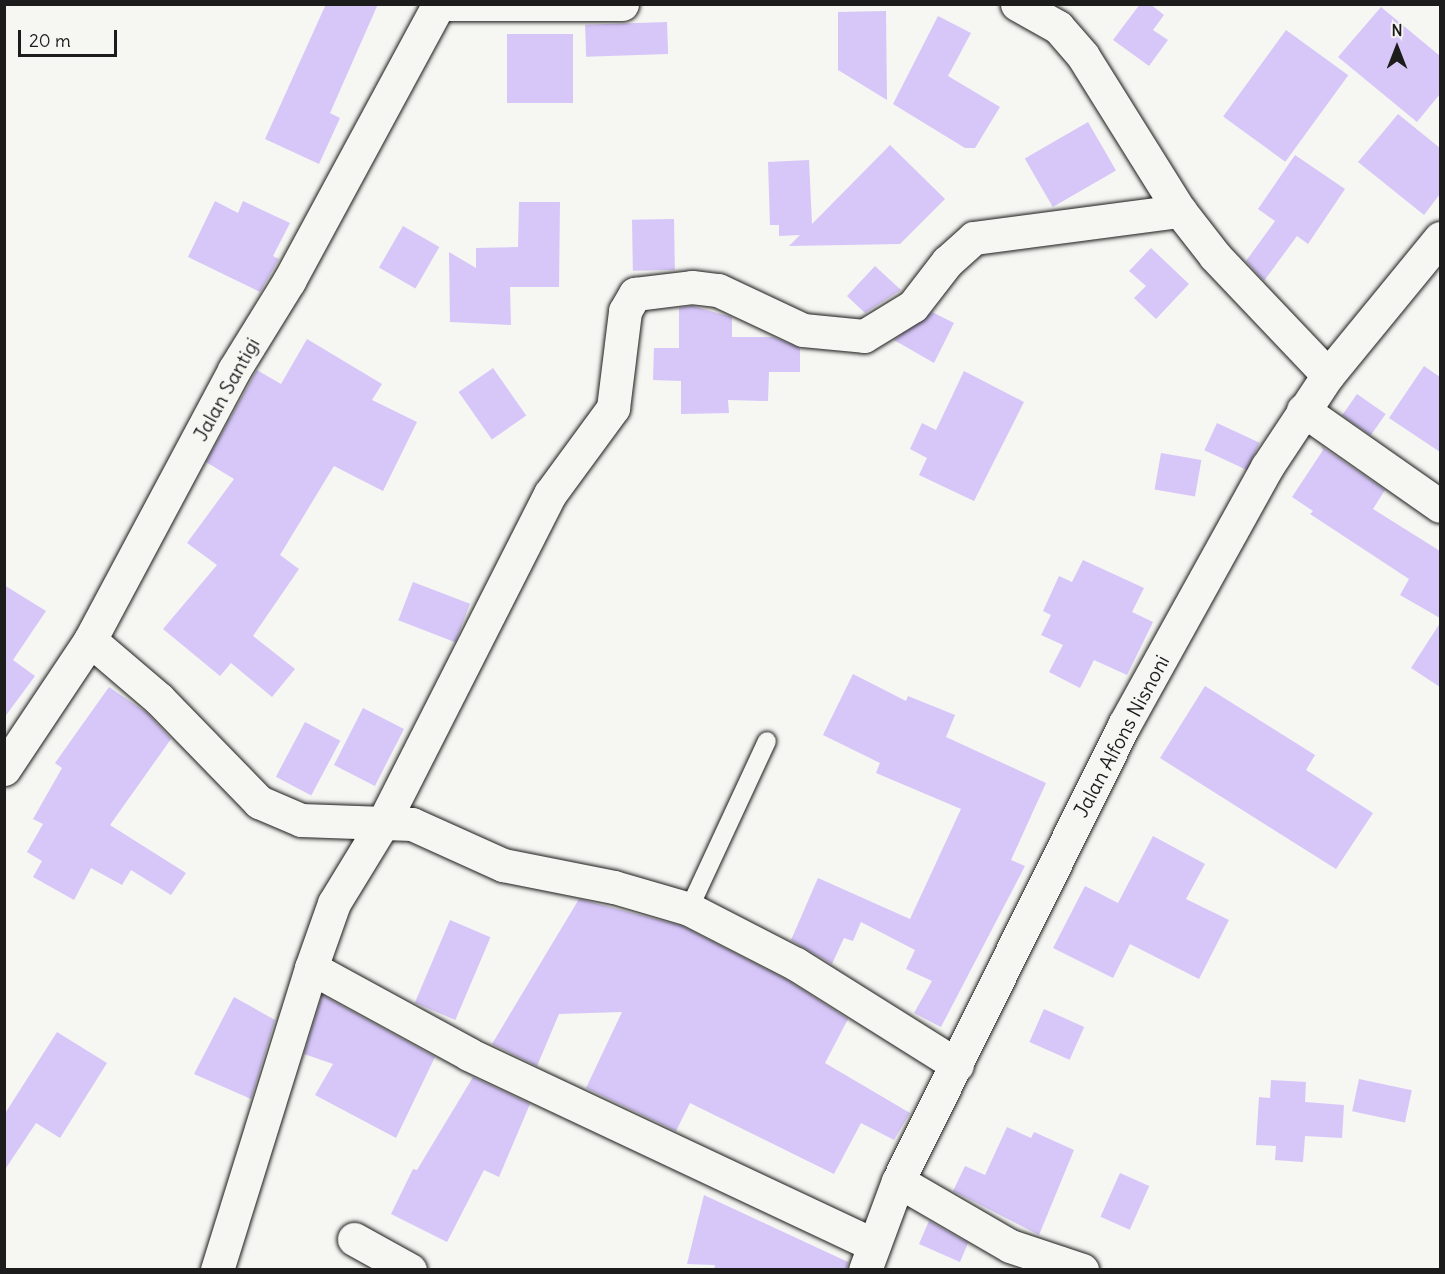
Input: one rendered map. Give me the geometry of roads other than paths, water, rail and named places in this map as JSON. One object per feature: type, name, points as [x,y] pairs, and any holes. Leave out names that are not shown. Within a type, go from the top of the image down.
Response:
[{"type":"street","points":[[438,5],[622,4]]},
{"type":"street","points":[[1017,4],[1058,27],[1083,56],[1180,211],[1215,256],[1328,375]]},
{"type":"street","name":"Jalan Santigi","points":[[4,769],[90,640],[155,525],[234,370],[288,281],[438,5]]},
{"type":"street","points":[[216,1269],[311,968],[334,903],[384,821],[550,494],[613,408],[625,311],[635,294],[692,287],[718,290],[803,330],[864,336],[913,306],[947,262],[974,238],[1180,211]]},
{"type":"street","name":"Jalan Alfons Nisnoni","points":[[868,1257],[898,1181],[1124,725],[1303,410],[1328,375],[1440,238]]},
{"type":"street","points":[[1303,410],[1440,506]]},
{"type":"street","points":[[90,640],[159,699],[259,802],[301,820],[384,821],[439,835],[503,865],[614,887],[689,909],[796,964],[957,1065]]},
{"type":"street","points":[[311,968],[469,1054],[868,1257]]},
{"type":"street","points":[[898,1181],[1010,1246],[1082,1269]]},
{"type":"street","points":[[354,1239],[410,1269]]},
{"type":"lane","points":[[689,909],[767,741]]}]
